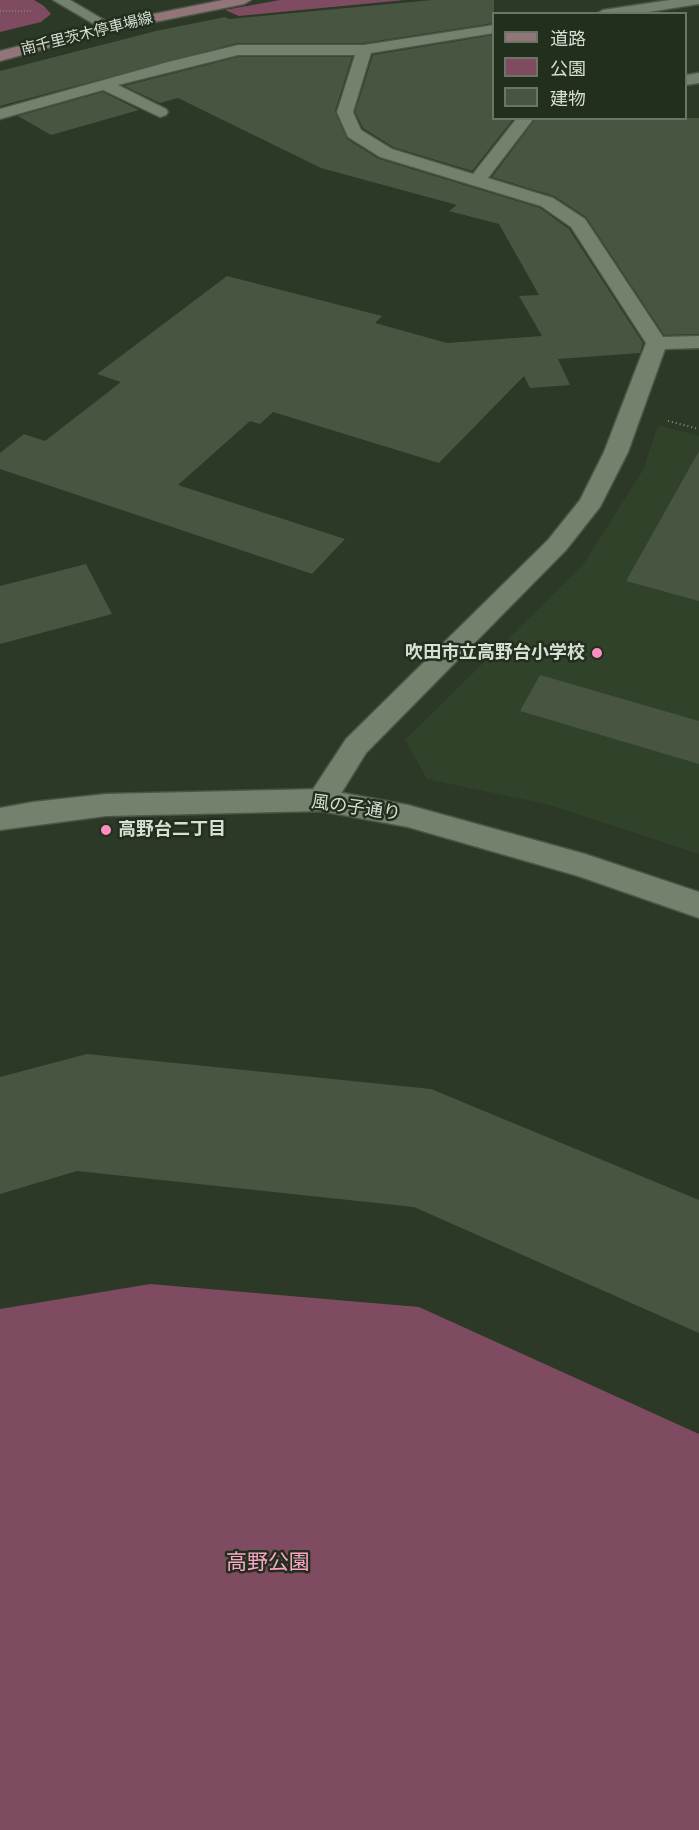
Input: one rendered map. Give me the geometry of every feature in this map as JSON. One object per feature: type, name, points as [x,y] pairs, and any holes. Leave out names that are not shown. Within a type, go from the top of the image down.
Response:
[{"type":"main road","name":"南千里茨木停車場線","points":[[69,21],[176,0]]},
{"type":"main road","name":"南千里茨木停車場線","points":[[0,56],[109,27],[244,0]]},
{"type":"street","points":[[64,0],[109,27]]},
{"type":"street","points":[[617,12],[699,0]]},
{"type":"street","points":[[0,114],[238,50],[364,50],[492,29]]},
{"type":"street","points":[[364,50],[345,112],[354,133],[386,153],[547,202],[578,223],[657,343]]},
{"type":"street","points":[[105,84],[160,112]]},
{"type":"street","points":[[477,182],[524,120]]},
{"type":"street","points":[[657,343],[699,342]]},
{"type":"street","points":[[321,800],[356,747],[557,545],[591,502],[616,452],[657,343]]},
{"type":"street","name":"風の子通り","points":[[0,819],[106,805],[321,800],[419,819],[585,866],[699,906]]},
{"type":"path","points":[[0,11],[32,11]]},
{"type":"path","points":[[664,420],[699,429]]},
{"type":"shaded area","name":"吹田市立高野台小学校","points":[[658,425],[699,436],[699,854],[550,805],[427,779],[405,740],[583,565],[643,470]]},
{"type":"green space","points":[[0,0],[34,0],[51,14],[41,22],[0,32]]},
{"type":"green space","points":[[280,0],[405,0],[239,16],[225,10]]},
{"type":"green space","name":"高野公園","points":[[150,1284],[419,1307],[699,1434],[699,1830],[0,1830],[0,1309]]},
{"type":"building","points":[[432,0],[494,0],[492,23],[364,43],[237,43],[0,106],[0,71],[156,31],[225,17],[229,19]]},
{"type":"building","points":[[492,35],[492,120],[512,120],[472,171],[393,147],[363,128],[355,112],[373,55]]},
{"type":"building","points":[[238,57],[352,57],[335,111],[347,139],[379,159],[540,208],[569,229],[643,343],[640,353],[558,359],[570,385],[530,388],[524,376],[439,463],[273,412],[260,424],[250,421],[178,485],[345,539],[312,574],[0,469],[0,453],[24,434],[45,441],[121,382],[97,374],[227,276],[382,316],[375,323],[447,343],[542,336],[519,296],[539,295],[499,224],[449,211],[457,205],[321,168],[178,98],[160,103],[124,86]]},
{"type":"building","points":[[103,92],[139,110],[51,135],[18,116]]},
{"type":"building","points":[[687,118],[699,118],[699,334],[664,335],[586,217],[554,196],[492,177],[535,120],[687,120]]},
{"type":"building","points":[[699,451],[699,601],[626,581]]},
{"type":"building","points":[[86,564],[112,614],[0,644],[0,586]]},
{"type":"building","points":[[540,675],[699,721],[699,764],[520,711]]},
{"type":"building","points":[[87,1054],[431,1089],[699,1200],[699,1333],[414,1207],[77,1171],[0,1194],[0,1077]]},
{"type":"place","name":"吹田市立高野台小学校","points":[[597,653]]},
{"type":"place","name":"高野台二丁目","points":[[106,830]]}]
